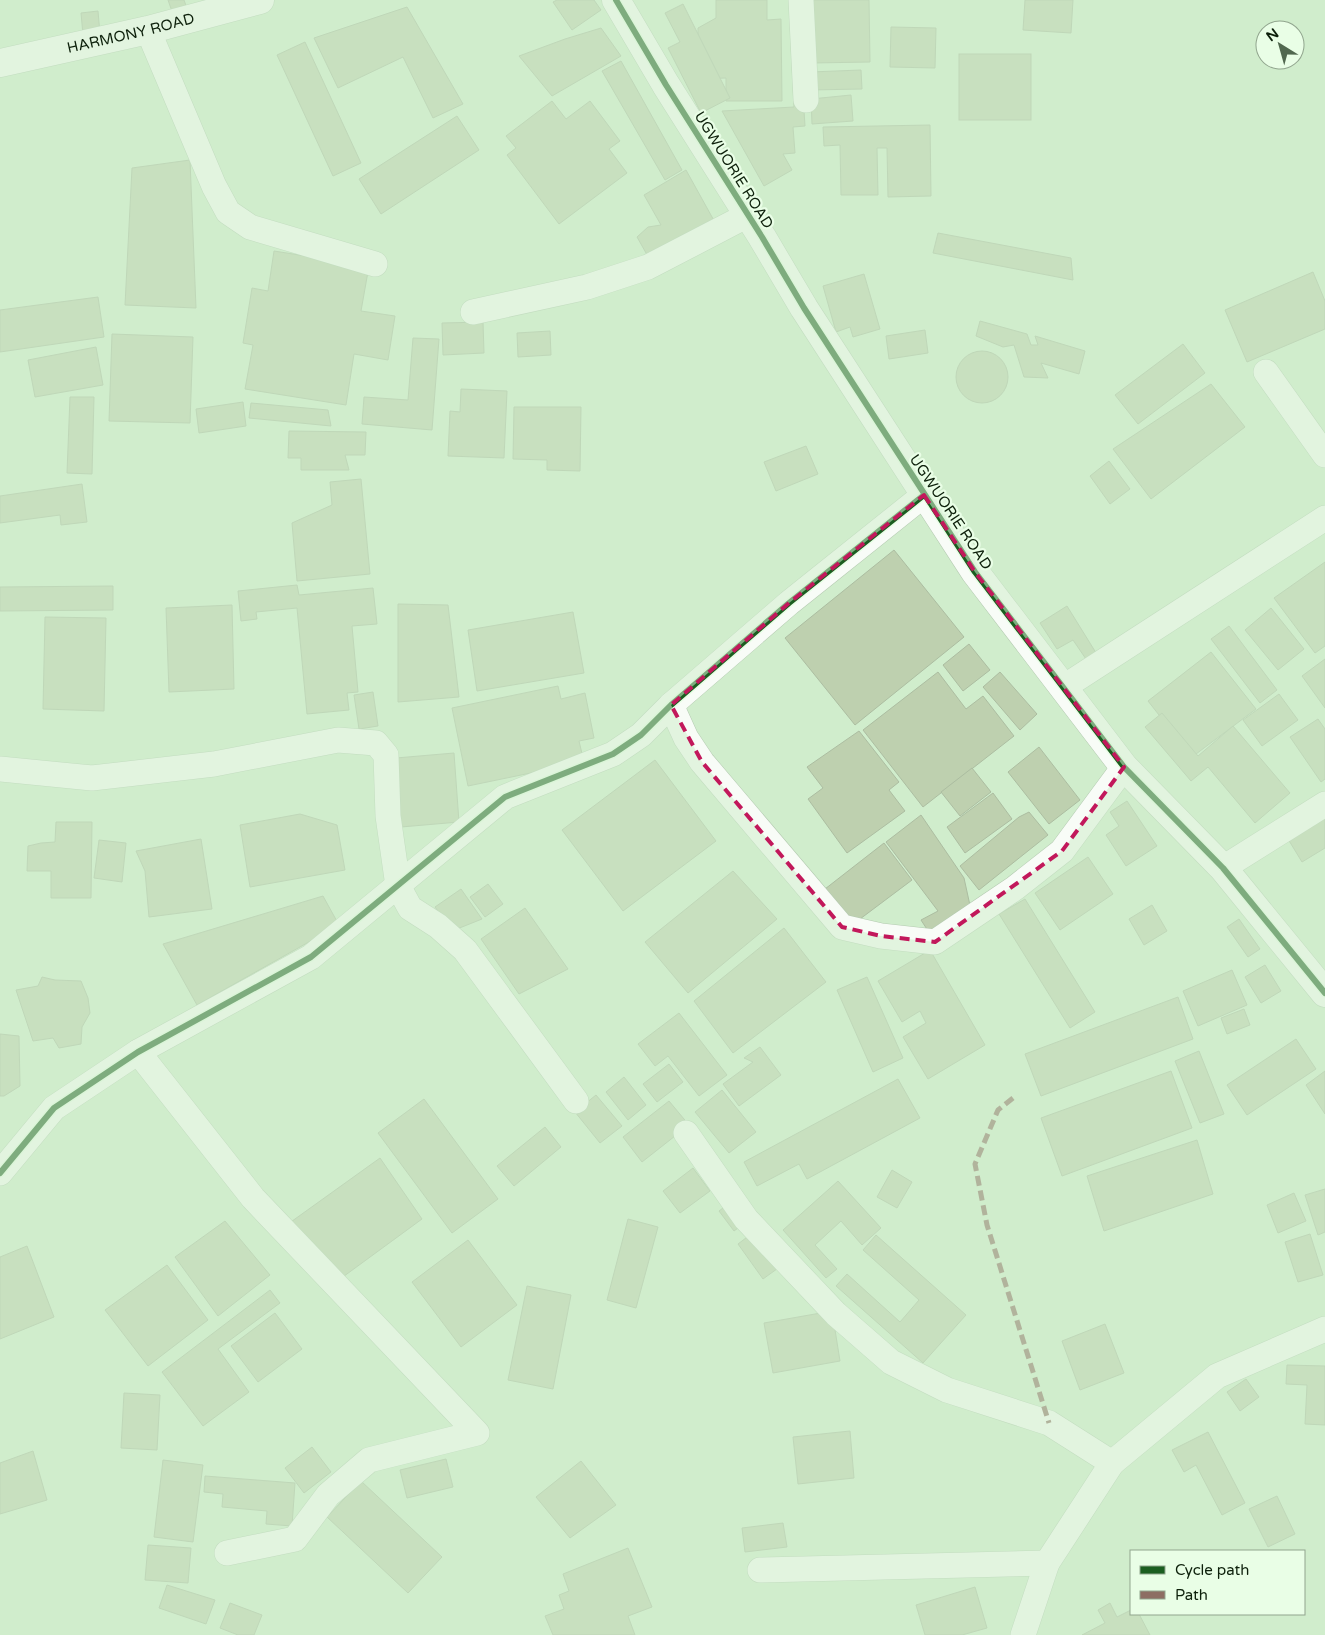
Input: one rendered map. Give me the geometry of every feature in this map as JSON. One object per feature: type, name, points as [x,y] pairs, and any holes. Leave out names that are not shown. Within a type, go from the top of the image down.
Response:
[{"type":"street","name":"HARMONY ROAD","points":[[0,63],[148,30],[260,0]]},
{"type":"street","name":"UGWUORIE ROAD","points":[[616,0],[666,85],[804,308],[975,572],[1124,767],[1223,868],[1325,993]]},
{"type":"street","points":[[801,0],[806,100]]},
{"type":"street","points":[[148,30],[214,186],[228,212],[250,226],[375,264]]},
{"type":"street","points":[[473,312],[587,287],[648,267],[748,215]]},
{"type":"street","points":[[1266,372],[1325,455]]},
{"type":"street","points":[[0,1173],[54,1108],[138,1052],[311,957],[505,797],[613,754],[641,735],[671,705],[788,602],[924,495]]},
{"type":"street","points":[[1064,687],[1325,518]]},
{"type":"street","points":[[671,705],[686,738],[702,762],[842,926],[881,936],[935,942],[1015,888],[1062,850],[1124,767]]},
{"type":"street","points":[[0,768],[92,778],[214,764],[338,740],[376,743],[386,755],[388,816],[398,886],[410,908],[438,926],[465,950],[576,1101]]},
{"type":"street","points":[[1223,868],[1325,804]]},
{"type":"street","points":[[138,1052],[253,1198],[477,1433],[368,1460],[328,1495],[294,1539],[227,1553]]},
{"type":"street","points":[[686,1133],[746,1219],[836,1314],[891,1362],[947,1390],[1049,1423],[1112,1463]]},
{"type":"street","points":[[1023,1635],[1047,1563],[1112,1463],[1217,1376],[1325,1329]]},
{"type":"street","points":[[760,1570],[1047,1563]]},
{"type":"highlighted area","points":[[924,495],[975,572],[1124,767],[1062,851],[935,942],[881,936],[842,927],[702,762],[671,705],[789,603]]},
{"type":"building","points":[[168,0],[184,0],[188,11],[174,17]]},
{"type":"building","points":[[557,0],[594,0],[601,10],[572,30],[553,2]]},
{"type":"building","points":[[716,0],[767,0],[767,20],[781,19],[782,101],[726,101],[726,78],[698,79],[698,28],[716,18]]},
{"type":"building","points":[[789,0],[797,0],[805,126],[793,127],[795,153],[783,154],[792,170],[764,186],[722,111],[794,107]]},
{"type":"building","points":[[811,0],[869,0],[870,62],[812,63]]},
{"type":"building","points":[[1025,0],[1073,0],[1071,33],[1023,30]]},
{"type":"building","points":[[683,4],[730,98],[701,113],[668,48],[680,42],[665,13]]},
{"type":"building","points":[[407,7],[463,104],[433,118],[403,57],[338,88],[314,38]]},
{"type":"building","points":[[98,11],[100,34],[83,35],[81,13]]},
{"type":"building","points":[[891,27],[936,28],[935,68],[890,67]]},
{"type":"building","points":[[601,28],[621,56],[552,96],[519,56],[565,39]]},
{"type":"building","points":[[305,42],[361,163],[333,176],[277,55]]},
{"type":"building","points":[[959,54],[1031,54],[1031,120],[959,120]]},
{"type":"building","points":[[621,61],[682,170],[665,180],[602,71]]},
{"type":"building","points":[[861,70],[862,89],[810,90],[810,72]]},
{"type":"building","points":[[851,95],[853,121],[812,124],[811,99]]},
{"type":"building","points":[[552,101],[566,119],[590,101],[620,141],[609,149],[627,173],[559,224],[507,155],[516,148],[506,136]]},
{"type":"building","points":[[457,116],[479,150],[381,214],[359,179]]},
{"type":"building","points":[[930,125],[931,196],[888,197],[887,148],[877,148],[878,195],[841,195],[840,145],[824,146],[823,127]]},
{"type":"building","points":[[190,160],[196,308],[125,305],[132,168]]},
{"type":"building","points":[[686,170],[717,226],[650,260],[637,237],[648,227],[661,225],[644,195]]},
{"type":"building","points":[[938,233],[1071,258],[1073,280],[933,253]]},
{"type":"building","points":[[274,251],[369,266],[361,311],[395,316],[388,360],[354,354],[346,405],[245,389],[253,345],[243,343],[252,288],[268,291]]},
{"type":"building","points":[[1313,272],[1325,301],[1325,329],[1247,362],[1225,310]]},
{"type":"building","points":[[864,274],[880,329],[853,337],[850,327],[836,332],[823,286]]},
{"type":"building","points":[[98,297],[104,337],[0,352],[0,310]]},
{"type":"building","points":[[980,321],[1027,334],[1031,345],[1038,345],[1035,336],[1085,351],[1079,374],[1041,363],[1048,378],[1024,377],[1014,345],[1003,347],[976,336]]},
{"type":"building","points":[[483,322],[484,353],[443,355],[442,323]]},
{"type":"building","points":[[925,330],[928,353],[889,359],[886,336]]},
{"type":"building","points":[[550,331],[551,355],[518,357],[517,333]]},
{"type":"building","points":[[112,334],[193,337],[190,423],[109,421]]},
{"type":"building","points":[[413,338],[439,339],[432,430],[362,424],[364,397],[408,400]]},
{"type":"building","points":[[1183,344],[1205,373],[1138,424],[1115,395]]},
{"type":"building","points":[[96,347],[103,385],[35,397],[28,360]]},
{"type":"building","points":[[982,351],[992,353],[1000,359],[1006,367],[1008,377],[1006,387],[1000,395],[992,401],[982,403],[972,401],[964,395],[958,387],[956,377],[958,367],[964,359],[972,353]]},
{"type":"building","points":[[1211,384],[1245,427],[1151,499],[1113,449]]},
{"type":"building","points":[[461,389],[507,391],[504,458],[448,456],[450,411],[460,412]]},
{"type":"building","points":[[70,397],[94,397],[92,474],[67,473]]},
{"type":"building","points":[[243,402],[246,426],[199,433],[196,409]]},
{"type":"building","points":[[251,403],[328,410],[331,426],[249,418]]},
{"type":"building","points":[[514,407],[581,407],[580,471],[547,470],[547,460],[513,459]]},
{"type":"building","points":[[289,431],[366,432],[365,455],[345,455],[349,470],[301,470],[301,458],[288,458]]},
{"type":"building","points":[[806,446],[818,474],[776,491],[764,462]]},
{"type":"building","points":[[1109,461],[1130,489],[1110,504],[1090,476]]},
{"type":"building","points":[[361,479],[370,574],[297,581],[292,523],[332,505],[330,482]]},
{"type":"building","points":[[82,484],[87,522],[61,525],[60,515],[0,523],[0,496]]},
{"type":"building","points":[[894,550],[964,637],[855,725],[785,638]]},
{"type":"building","points":[[1325,562],[1325,646],[1315,653],[1274,598]]},
{"type":"building","points":[[297,585],[299,595],[373,588],[377,624],[352,626],[358,692],[347,693],[349,710],[307,714],[297,608],[256,612],[257,619],[241,621],[238,591]]},
{"type":"building","points":[[113,586],[113,610],[0,611],[0,587]]},
{"type":"building","points":[[398,604],[448,605],[459,697],[398,702]]},
{"type":"building","points":[[232,605],[234,689],[169,692],[166,608]]},
{"type":"building","points":[[1067,606],[1098,656],[1088,662],[1073,640],[1057,649],[1040,623]]},
{"type":"building","points":[[1271,608],[1304,649],[1278,670],[1245,630]]},
{"type":"building","points":[[573,612],[584,673],[477,691],[468,630]]},
{"type":"building","points":[[45,617],[106,618],[104,711],[43,709]]},
{"type":"building","points":[[1229,626],[1277,690],[1260,703],[1211,639]]},
{"type":"building","points":[[969,644],[990,670],[963,691],[943,665]]},
{"type":"building","points":[[1211,652],[1256,709],[1192,757],[1148,701]]},
{"type":"building","points":[[1325,659],[1325,708],[1302,676]]},
{"type":"building","points":[[938,672],[966,709],[983,696],[1014,736],[923,807],[863,730]]},
{"type":"building","points":[[1000,672],[1037,714],[1020,730],[983,687]]},
{"type":"building","points":[[558,686],[561,699],[585,693],[594,738],[579,741],[584,762],[468,786],[452,708]]},
{"type":"building","points":[[373,692],[378,726],[359,729],[354,695]]},
{"type":"building","points":[[1279,694],[1298,720],[1262,746],[1243,720]]},
{"type":"building","points":[[1162,713],[1198,756],[1233,726],[1290,793],[1255,823],[1208,767],[1191,781],[1145,727]]},
{"type":"building","points":[[1318,719],[1325,729],[1325,779],[1321,782],[1290,737]]},
{"type":"building","points":[[859,731],[899,782],[889,790],[905,811],[847,853],[808,799],[823,788],[807,767]]},
{"type":"building","points":[[1039,747],[1080,800],[1049,824],[1008,772]]},
{"type":"building","points":[[454,753],[459,822],[401,827],[396,758]]},
{"type":"building","points":[[655,760],[716,841],[623,911],[562,830]]},
{"type":"building","points":[[972,768],[991,792],[960,816],[941,792]]},
{"type":"building","points":[[993,793],[1012,819],[965,853],[947,827]]},
{"type":"building","points":[[1127,801],[1157,846],[1126,866],[1106,835],[1119,826],[1110,812]]},
{"type":"building","points":[[1029,812],[1048,835],[979,890],[960,866],[1019,817]]},
{"type":"building","points":[[300,814],[337,825],[345,870],[250,887],[240,825]]},
{"type":"building","points":[[921,815],[964,878],[971,910],[932,937],[921,920],[938,911],[886,842]]},
{"type":"building","points":[[1325,817],[1325,848],[1302,862],[1288,839]]},
{"type":"building","points":[[56,822],[92,822],[91,898],[51,898],[51,871],[27,871],[28,846],[55,842]]},
{"type":"building","points":[[201,839],[212,909],[149,917],[145,871],[136,851]]},
{"type":"building","points":[[99,840],[126,843],[122,882],[94,878]]},
{"type":"building","points":[[884,843],[912,880],[852,925],[825,889]]},
{"type":"building","points":[[1088,857],[1113,894],[1060,930],[1035,893]]},
{"type":"building","points":[[733,871],[777,919],[688,993],[645,942]]},
{"type":"building","points":[[488,884],[503,904],[485,917],[470,897]]},
{"type":"building","points":[[461,889],[482,919],[452,931],[435,907]]},
{"type":"building","points":[[323,896],[339,925],[197,1005],[163,944]]},
{"type":"building","points":[[1025,899],[1095,1012],[1070,1028],[999,914]]},
{"type":"building","points":[[1152,905],[1167,931],[1144,945],[1129,919]]},
{"type":"building","points":[[525,908],[568,969],[519,994],[481,939]]},
{"type":"building","points":[[1239,919],[1260,949],[1248,957],[1227,927]]},
{"type":"building","points":[[784,928],[826,982],[733,1053],[694,1001]]},
{"type":"building","points":[[930,950],[985,1045],[928,1079],[903,1037],[926,1023],[920,1011],[902,1022],[878,981]]},
{"type":"building","points":[[1265,965],[1281,991],[1261,1003],[1245,977]]},
{"type":"building","points":[[1232,970],[1247,1005],[1198,1026],[1183,991]]},
{"type":"building","points":[[42,977],[55,980],[81,981],[88,998],[90,1013],[82,1027],[81,1044],[59,1048],[53,1038],[33,1041],[16,990],[38,986]]},
{"type":"building","points":[[867,977],[903,1058],[873,1072],[837,990]]},
{"type":"building","points":[[1178,997],[1193,1039],[1041,1096],[1025,1054]]},
{"type":"building","points":[[1244,1009],[1250,1025],[1227,1034],[1221,1018]]},
{"type":"building","points":[[679,1013],[727,1075],[699,1096],[668,1056],[655,1066],[638,1044]]},
{"type":"building","points":[[0,1034],[19,1036],[20,1086],[4,1096],[0,1096]]},
{"type":"building","points":[[1296,1039],[1316,1069],[1247,1115],[1227,1085]]},
{"type":"building","points":[[760,1047],[781,1075],[739,1106],[723,1084],[753,1062],[744,1058]]},
{"type":"building","points":[[1199,1051],[1224,1114],[1200,1123],[1175,1061]]},
{"type":"building","points":[[669,1064],[683,1082],[657,1102],[643,1084]]},
{"type":"building","points":[[1171,1071],[1192,1128],[1062,1176],[1041,1118]]},
{"type":"building","points":[[1325,1071],[1325,1114],[1306,1085]]},
{"type":"building","points":[[624,1077],[646,1105],[628,1120],[606,1092]]},
{"type":"building","points":[[898,1079],[920,1118],[807,1179],[799,1164],[757,1186],[744,1162]]},
{"type":"building","points":[[722,1090],[756,1132],[729,1153],[695,1112]]},
{"type":"building","points":[[596,1095],[622,1126],[600,1143],[575,1112]]},
{"type":"building","points":[[424,1099],[498,1199],[452,1233],[378,1133]]},
{"type":"building","points":[[669,1101],[689,1125],[642,1162],[623,1137]]},
{"type":"building","points":[[545,1127],[561,1147],[514,1186],[497,1166]]},
{"type":"building","points":[[1197,1140],[1213,1194],[1104,1231],[1087,1176]]},
{"type":"building","points":[[380,1158],[422,1219],[336,1282],[288,1224]]},
{"type":"building","points":[[693,1168],[710,1191],[680,1213],[663,1191]]},
{"type":"building","points":[[892,1170],[912,1182],[897,1208],[877,1197]]},
{"type":"building","points":[[838,1181],[881,1228],[862,1245],[841,1221],[815,1245],[837,1269],[826,1278],[783,1230]]},
{"type":"building","points":[[1325,1189],[1325,1232],[1318,1235],[1305,1195]]},
{"type":"building","points":[[1294,1193],[1306,1221],[1278,1233],[1267,1205]]},
{"type":"building","points":[[731,1202],[746,1222],[734,1231],[719,1211]]},
{"type":"building","points":[[628,1219],[658,1227],[636,1308],[607,1300]]},
{"type":"building","points":[[225,1221],[270,1275],[218,1316],[175,1257]]},
{"type":"building","points":[[755,1231],[781,1266],[763,1279],[738,1244]]},
{"type":"building","points":[[1310,1234],[1323,1275],[1298,1282],[1285,1242]]},
{"type":"building","points":[[876,1235],[966,1315],[923,1363],[836,1286],[847,1274],[900,1322],[919,1300],[863,1250]]},
{"type":"building","points":[[468,1240],[517,1305],[461,1347],[412,1282]]},
{"type":"building","points":[[27,1246],[54,1317],[0,1339],[0,1257]]},
{"type":"building","points":[[167,1265],[208,1320],[148,1366],[105,1310]]},
{"type":"building","points":[[527,1286],[571,1295],[553,1389],[508,1380]]},
{"type":"building","points":[[270,1290],[280,1303],[218,1349],[249,1392],[203,1426],[162,1372]]},
{"type":"building","points":[[832,1311],[840,1361],[773,1373],[764,1323]]},
{"type":"building","points":[[275,1313],[302,1349],[258,1382],[231,1346]]},
{"type":"building","points":[[1105,1324],[1124,1373],[1080,1390],[1062,1341]]},
{"type":"building","points":[[1287,1365],[1325,1366],[1325,1425],[1305,1424],[1307,1385],[1286,1384]]},
{"type":"building","points":[[1246,1379],[1259,1397],[1240,1411],[1227,1392]]},
{"type":"building","points":[[124,1393],[160,1395],[157,1450],[121,1448]]},
{"type":"building","points":[[850,1431],[854,1478],[798,1484],[793,1437]]},
{"type":"building","points":[[1208,1432],[1245,1503],[1222,1515],[1196,1465],[1184,1472],[1172,1450]]},
{"type":"building","points":[[312,1447],[331,1472],[304,1493],[285,1468]]},
{"type":"building","points":[[33,1451],[47,1500],[0,1514],[0,1463]]},
{"type":"building","points":[[446,1459],[453,1487],[407,1498],[400,1470]]},
{"type":"building","points":[[163,1460],[203,1465],[193,1542],[154,1537]]},
{"type":"building","points":[[581,1461],[616,1505],[570,1538],[536,1497]]},
{"type":"building","points":[[205,1476],[295,1483],[292,1526],[266,1524],[267,1511],[222,1507],[223,1494],[204,1492]]},
{"type":"building","points":[[361,1481],[442,1557],[408,1593],[327,1517]]},
{"type":"building","points":[[1277,1496],[1295,1534],[1268,1547],[1249,1509]]},
{"type":"building","points":[[783,1523],[787,1547],[745,1552],[742,1528]]},
{"type":"building","points":[[148,1545],[191,1548],[188,1583],[145,1580]]},
{"type":"building","points":[[628,1548],[652,1607],[628,1616],[635,1635],[553,1635],[545,1616],[564,1609],[559,1595],[569,1591],[563,1574]]},
{"type":"building","points":[[167,1585],[215,1600],[206,1624],[159,1608]]},
{"type":"building","points":[[975,1587],[987,1628],[962,1635],[925,1635],[916,1605]]},
{"type":"building","points":[[230,1603],[262,1615],[254,1635],[238,1635],[220,1628]]},
{"type":"building","points":[[1110,1603],[1117,1617],[1130,1610],[1130,1615],[1140,1615],[1150,1635],[1082,1635],[1105,1623],[1098,1610]]},
{"type":"marked path","points":[[1013,1098],[998,1110],[975,1164],[987,1225],[1049,1423]]},
{"type":"cycle path","points":[[616,0],[666,85],[762,237],[804,308],[975,572],[1124,767],[1223,868],[1325,993]]},
{"type":"cycle path","points":[[0,1173],[54,1108],[138,1052],[311,957],[505,797],[613,754],[641,735],[671,705],[789,603],[924,495]]}]
